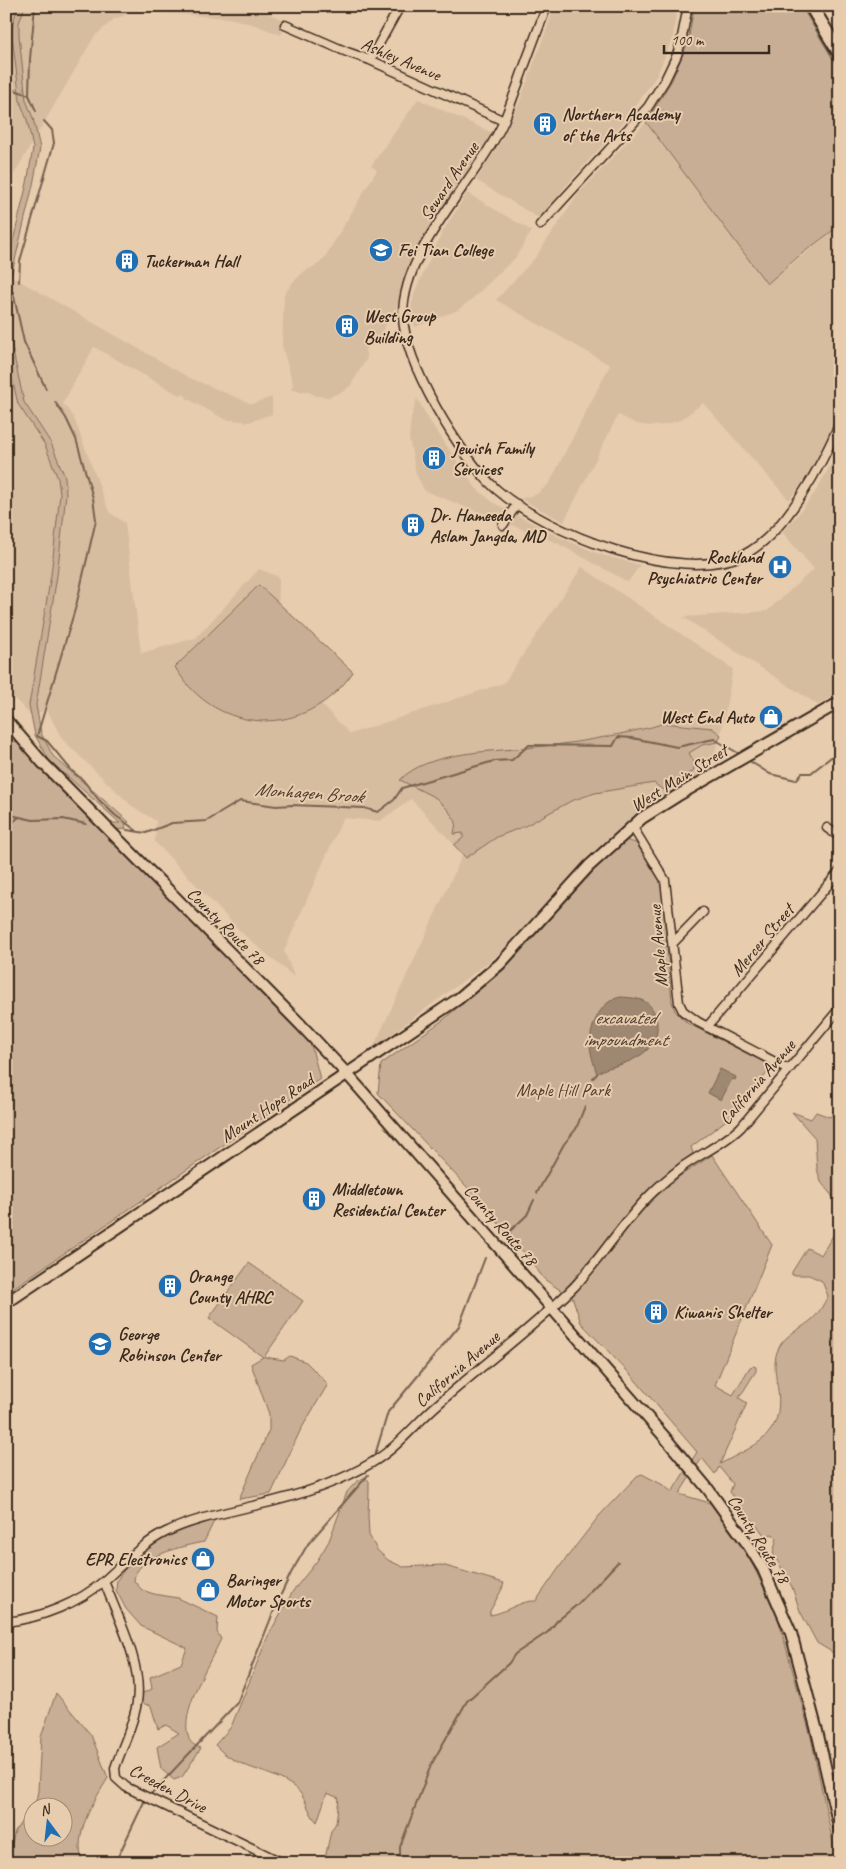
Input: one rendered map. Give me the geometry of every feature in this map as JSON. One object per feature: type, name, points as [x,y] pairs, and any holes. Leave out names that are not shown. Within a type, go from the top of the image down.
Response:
[{"type":"main road","points":[[811,6],[840,54]]},
{"type":"street","points":[[370,60],[400,6]]},
{"type":"street","name":"Seward Avenue","points":[[547,6],[504,121],[485,156],[449,206],[424,247],[405,295],[403,316],[405,337],[421,379],[447,424],[483,477],[517,504],[552,525],[588,540],[632,554],[673,562],[718,562],[749,552],[758,546],[778,525],[817,471],[840,422]]},
{"type":"street","points":[[540,225],[648,107],[665,80],[676,55],[681,42],[688,6]]},
{"type":"street","name":"Ashley Avenue","points":[[285,25],[370,60],[504,121]]},
{"type":"street","points":[[503,525],[517,504]]},
{"type":"street","name":"West Main Street","points":[[534,927],[589,866],[632,826],[677,796],[840,702]]},
{"type":"street","name":"County Route 78","points":[[6,720],[42,762],[347,1074],[552,1307],[708,1489],[747,1543],[763,1569],[784,1613],[799,1658],[840,1831]]},
{"type":"street","name":"Maple Avenue","points":[[632,826],[665,880],[679,1002],[688,1016],[788,1069]]},
{"type":"street","points":[[827,828],[840,837]]},
{"type":"street","name":"Mercer Street","points":[[708,1028],[840,871]]},
{"type":"street","points":[[673,943],[703,912]]},
{"type":"street","name":"Mount Hope Road","points":[[6,1303],[458,998],[500,964],[534,927]]},
{"type":"street","name":"California Avenue","points":[[6,1622],[28,1619],[58,1608],[90,1592],[136,1551],[167,1531],[203,1518],[302,1492],[350,1474],[373,1462],[395,1446],[436,1406],[552,1307],[588,1272],[627,1220],[651,1193],[684,1166],[735,1133],[752,1116],[788,1069],[840,1008]]},
{"type":"street","name":"Creeden Drive","points":[[104,1581],[131,1654],[138,1686],[136,1710],[115,1768],[116,1778],[126,1787],[284,1863]]},
{"type":"shaded area","points":[[6,6],[252,6],[286,21],[281,35],[229,18],[152,12],[131,13],[114,19],[94,37],[6,188]]},
{"type":"shaded area","points":[[555,6],[677,6],[673,37],[657,75],[628,117],[564,188],[542,220],[476,180],[501,141],[521,98]]},
{"type":"shaded area","points":[[418,99],[495,134],[430,235],[396,308],[380,335],[373,337],[368,343],[365,351],[367,358],[351,385],[344,391],[329,397],[291,390],[293,384],[282,346],[284,295],[293,282],[305,271],[319,264],[325,257],[377,170],[371,166]]},
{"type":"shaded area","points":[[646,122],[767,284],[840,225],[840,402],[831,429],[816,462],[789,500],[703,403],[680,420],[664,425],[637,424],[618,415],[564,522],[521,499],[537,494],[549,484],[610,365],[496,300],[535,258],[579,193]]},
{"type":"shaded area","points":[[467,193],[532,231],[515,258],[472,299],[458,310],[415,327],[410,312],[415,291],[442,233]]},
{"type":"shaded area","points":[[6,273],[190,378],[252,404],[272,397],[272,414],[249,422],[224,419],[186,398],[183,394],[181,396],[94,347],[63,403],[74,418],[109,512],[125,523],[141,653],[196,638],[259,569],[279,577],[277,658],[350,734],[504,683],[582,567],[733,669],[722,729],[706,781],[690,778],[647,809],[533,929],[373,1048],[463,854],[411,799],[380,821],[343,818],[284,951],[295,978],[243,934],[155,842],[156,821],[132,806],[62,739],[46,708],[33,718],[6,687]]},
{"type":"shaded area","points":[[417,398],[429,420],[476,488],[494,503],[557,536],[599,554],[640,565],[628,582],[557,543],[425,491],[416,474],[409,438],[411,418]]},
{"type":"shaded area","points":[[840,447],[840,692],[818,705],[683,617],[767,611],[814,569],[782,532],[816,491]]},
{"type":"green space","points":[[18,6],[25,6],[19,23],[19,35],[26,100],[33,118],[40,148],[10,281],[6,312],[6,270],[27,183],[33,148],[27,120],[20,101],[12,36],[13,22]]},
{"type":"green space","points":[[694,6],[801,6],[840,71],[840,225],[799,256],[767,284],[646,122],[672,80],[688,42]]},
{"type":"green space","points":[[6,314],[24,402],[51,443],[65,477],[66,494],[57,576],[36,705],[41,733],[53,756],[129,822],[125,825],[126,829],[110,830],[310,1041],[320,1079],[6,1293],[6,719],[103,823],[120,823],[49,760],[35,735],[29,705],[51,575],[60,494],[58,479],[45,445],[18,404],[6,352]]},
{"type":"green space","points":[[259,585],[353,672],[334,694],[312,709],[287,718],[262,721],[237,717],[214,707],[193,690],[175,667]]},
{"type":"green space","points":[[663,723],[712,728],[721,735],[718,742],[702,745],[689,753],[695,764],[693,772],[681,777],[663,790],[654,783],[595,793],[571,801],[525,826],[497,837],[466,858],[454,845],[463,838],[463,833],[454,834],[456,822],[448,810],[436,798],[400,780],[412,770],[428,763],[463,754],[582,741]]},
{"type":"green space","name":"Maple Hill Park","points":[[625,840],[636,843],[660,881],[672,1002],[675,1011],[687,1023],[768,1064],[770,1069],[737,1112],[691,1147],[693,1153],[651,1187],[563,1292],[544,1279],[527,1256],[467,1187],[378,1093],[381,1064],[443,1020],[510,962],[595,869]]},
{"type":"green space","points":[[835,1111],[840,1114],[840,1206],[821,1182],[817,1169],[815,1138],[792,1112],[811,1119],[816,1112],[830,1117]]},
{"type":"green space","points":[[712,1155],[772,1245],[715,1385],[733,1395],[750,1367],[756,1367],[756,1371],[739,1398],[747,1403],[720,1464],[755,1445],[772,1429],[779,1406],[775,1366],[777,1352],[787,1337],[816,1315],[828,1296],[822,1281],[809,1275],[792,1275],[792,1272],[807,1248],[821,1255],[840,1224],[840,1661],[832,1652],[817,1643],[800,1611],[792,1587],[773,1553],[777,1538],[772,1534],[765,1536],[730,1492],[733,1484],[719,1467],[715,1474],[702,1458],[679,1494],[710,1503],[750,1559],[778,1618],[811,1737],[837,1863],[324,1863],[331,1831],[336,1823],[339,1798],[327,1793],[317,1822],[298,1790],[274,1776],[234,1760],[215,1745],[231,1727],[268,1636],[293,1591],[317,1561],[329,1541],[347,1492],[356,1482],[365,1477],[369,1481],[369,1535],[377,1550],[388,1560],[403,1567],[442,1565],[504,1583],[490,1611],[490,1615],[524,1602],[536,1601],[599,1516],[637,1476],[642,1474],[672,1492],[697,1452],[631,1375],[581,1323],[572,1296],[645,1206],[680,1176]]},
{"type":"green space","points":[[249,1263],[303,1301],[264,1357],[284,1360],[290,1356],[306,1362],[328,1384],[300,1431],[271,1494],[239,1499],[269,1430],[269,1414],[251,1364],[263,1357],[209,1318]]},
{"type":"green space","points":[[215,1519],[204,1542],[174,1549],[151,1559],[142,1565],[136,1573],[134,1581],[142,1590],[178,1598],[218,1617],[217,1632],[221,1639],[203,1674],[191,1702],[188,1715],[187,1728],[189,1739],[192,1744],[201,1748],[182,1777],[174,1780],[161,1769],[157,1747],[179,1733],[166,1725],[158,1729],[151,1706],[142,1703],[141,1694],[152,1689],[150,1677],[181,1664],[187,1648],[141,1626],[126,1609],[116,1590],[117,1580],[129,1563],[157,1541],[175,1532]]},
{"type":"green space","points":[[56,1693],[91,1735],[108,1778],[91,1807],[82,1829],[80,1852],[83,1863],[6,1863],[15,1831],[22,1821],[22,1846],[72,1846],[72,1796],[37,1796],[41,1737]]},
{"type":"water","name":"excavated impoundment","points":[[621,997],[644,1001],[651,1007],[657,1022],[655,1039],[646,1051],[631,1061],[605,1069],[597,1074],[590,1047],[592,1028],[603,1008],[614,999]]},
{"type":"water","points":[[720,1069],[736,1077],[735,1080],[732,1079],[721,1100],[708,1093]]},
{"type":"waterway","points":[[35,6],[29,95],[36,111]]},
{"type":"waterway","points":[[6,87],[29,95]]},
{"type":"waterway","points":[[19,282],[20,261],[54,143],[52,130],[44,121]]},
{"type":"waterway","points":[[13,292],[24,342],[46,389]]},
{"type":"waterway","points":[[55,402],[66,418],[76,439],[93,498],[96,520],[76,606],[37,736],[47,741],[99,800],[115,815],[137,831]]},
{"type":"waterway","name":"Monhagen Brook","points":[[127,830],[146,833],[172,823],[207,821],[240,801],[276,806],[364,808],[378,812],[394,800],[402,788],[494,761],[512,760],[529,745],[613,746],[618,737],[677,747],[714,739],[738,753]]},
{"type":"waterway","name":"Monhagen Brook","points":[[751,762],[770,774],[796,780],[802,773],[811,773],[840,750]]},
{"type":"waterway","name":"Monhagen Brook","points":[[6,814],[33,820],[63,819],[86,824]]},
{"type":"waterway","points":[[6,833],[12,832],[13,822],[19,817]]},
{"type":"waterway","points":[[593,1078],[597,1074]]},
{"type":"waterway","points":[[537,1193],[564,1144],[576,1129],[585,1106]]},
{"type":"waterway","points":[[508,1238],[510,1231],[527,1215],[534,1200]]},
{"type":"waterway","points":[[375,1455],[388,1412],[459,1326],[485,1258]]},
{"type":"waterway","points":[[151,1794],[237,1703],[291,1573],[308,1544],[368,1475]]},
{"type":"waterway","points":[[400,1863],[400,1847],[431,1765],[467,1701],[509,1663],[515,1654],[548,1632],[618,1562]]},
{"type":"waterway","points":[[115,1863],[144,1802]]},
{"type":"place","name":"Northern Academy of the Arts","points":[[545,124]]},
{"type":"place","name":"Fei Tian College","points":[[381,250]]},
{"type":"place","name":"Tuckerman Hall","points":[[127,261]]},
{"type":"place","name":"West Group Building","points":[[347,326]]},
{"type":"place","name":"Jewish Family Services","points":[[434,458]]},
{"type":"place","name":"Dr. Hameeda Aslam Jangda, MD","points":[[413,525]]},
{"type":"place","name":"Rockland Psychiatric Center","points":[[780,567]]},
{"type":"place","name":"West End Auto","points":[[771,717]]},
{"type":"place","name":"Middletown Residential Center","points":[[314,1199]]},
{"type":"place","name":"Orange County AHRC","points":[[170,1286]]},
{"type":"place","name":"Kiwanis Shelter","points":[[656,1312]]},
{"type":"place","name":"George Robinson Center","points":[[100,1344]]},
{"type":"place","name":"EPR Electronics","points":[[203,1559]]},
{"type":"place","name":"Baringer Motor Sports","points":[[208,1590]]}]
